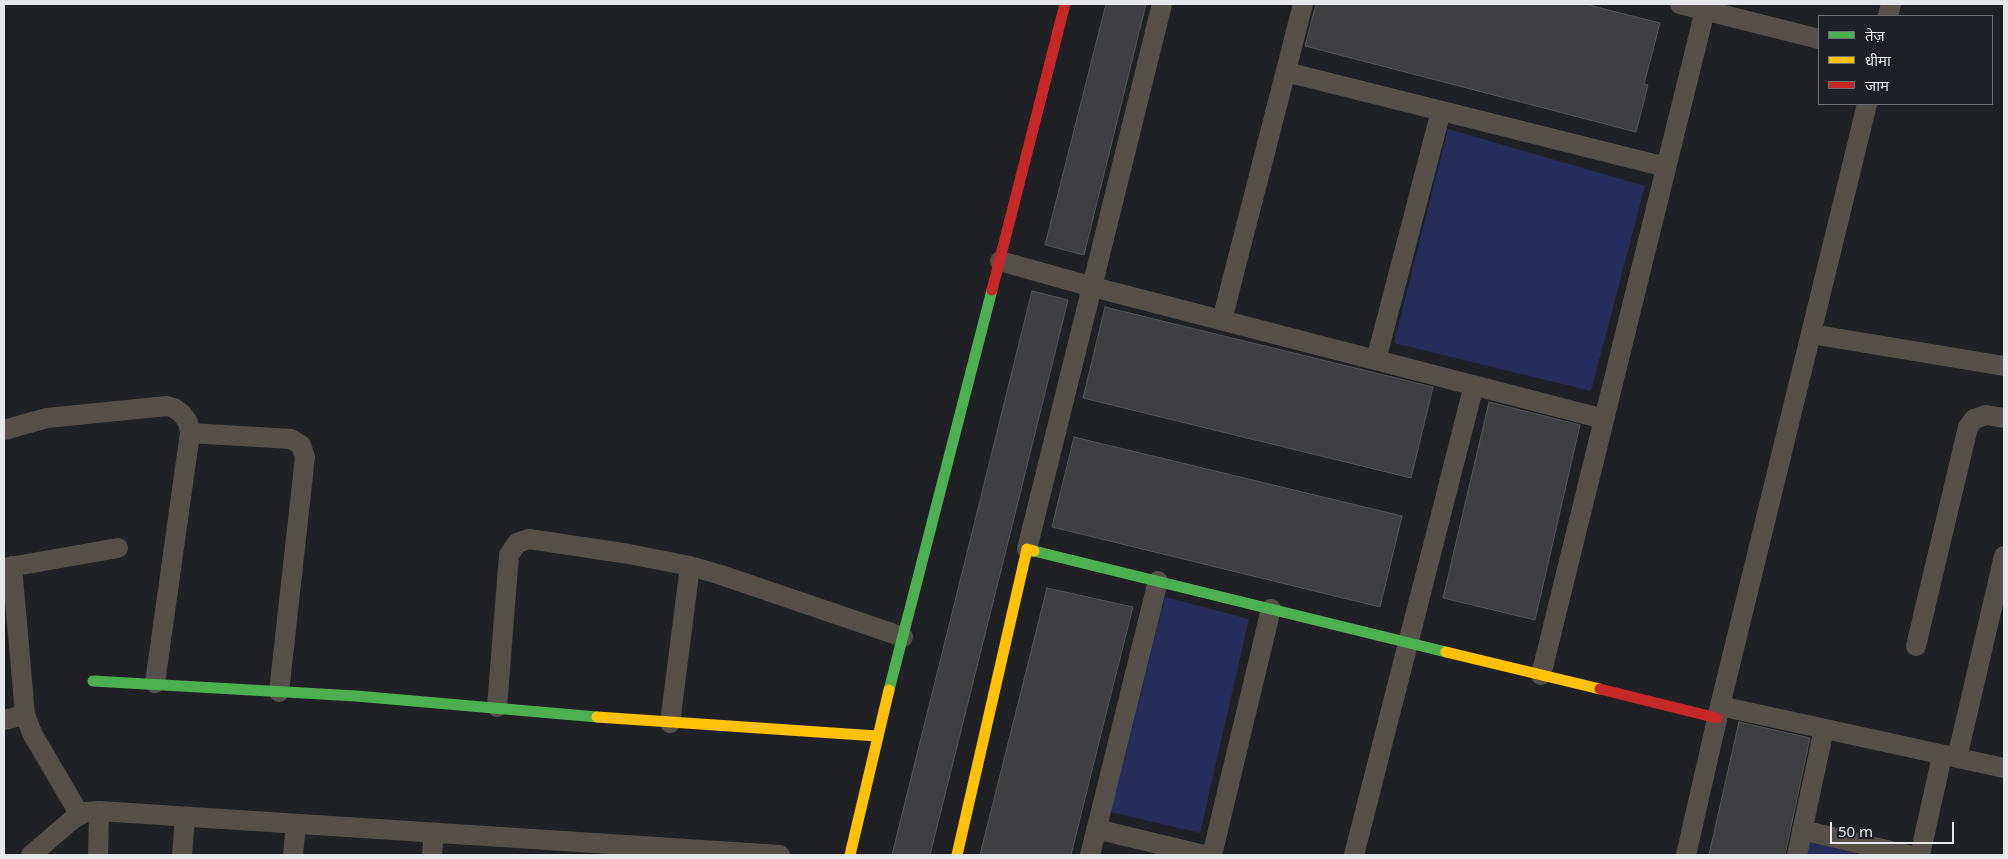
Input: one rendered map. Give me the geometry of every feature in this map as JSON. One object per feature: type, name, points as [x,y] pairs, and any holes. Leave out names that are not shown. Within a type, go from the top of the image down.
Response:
[{"type":"street","points":[[850,855],[877,736],[1000,261],[1064,4]]},
{"type":"street","points":[[958,855],[1027,550],[1162,4]]},
{"type":"street","points":[[1222,320],[1303,4]]},
{"type":"street","points":[[1680,4],[1818,39]]},
{"type":"street","points":[[1540,675],[1705,10]]},
{"type":"street","points":[[1286,72],[1666,167]]},
{"type":"street","points":[[1686,855],[1718,712],[1867,105]]},
{"type":"street","points":[[1376,360],[1441,111]]},
{"type":"street","points":[[1000,261],[1604,419]]},
{"type":"street","points":[[1811,334],[2004,366]]},
{"type":"street","points":[[1354,855],[1474,385]]},
{"type":"street","points":[[4,430],[46,418],[167,406],[174,408],[182,414],[188,422],[190,433],[155,684]]},
{"type":"street","points":[[1916,646],[1968,427],[1974,419],[1986,416],[2004,418]]},
{"type":"street","points":[[190,433],[291,439],[301,445],[305,457],[279,692]]},
{"type":"street","points":[[498,707],[508,555],[516,543],[529,539],[690,566],[903,637]]},
{"type":"street","points":[[98,855],[90,813],[33,735],[25,715],[8,567],[118,548]]},
{"type":"street","points":[[1027,550],[1540,675],[1718,712],[1824,729],[2004,768]]},
{"type":"street","points":[[1920,855],[1950,757],[2004,556]]},
{"type":"street","points":[[670,723],[690,566]]},
{"type":"street","points":[[1090,855],[1158,582]]},
{"type":"street","points":[[1212,855],[1271,609]]},
{"type":"street","points":[[93,681],[498,707],[670,723],[877,736]]},
{"type":"street","points":[[4,720],[25,715]]},
{"type":"street","points":[[1797,855],[1824,729]]},
{"type":"street","points":[[31,855],[90,813],[185,817],[434,833],[572,849],[780,855]]},
{"type":"street","points":[[182,855],[185,817]]},
{"type":"street","points":[[293,855],[296,824]]},
{"type":"street","points":[[1096,830],[1204,855]]},
{"type":"street","points":[[1802,830],[1908,855]]},
{"type":"street","points":[[432,855],[434,833]]},
{"type":"shaded area","points":[[1448,129],[1645,186],[1591,391],[1394,343]]},
{"type":"shaded area","points":[[1165,597],[1249,619],[1200,833],[1111,812]]},
{"type":"shaded area","points":[[1808,841],[1861,855],[1804,855]]},
{"type":"building","points":[[1106,4],[1146,4],[1084,255],[1045,245]]},
{"type":"building","points":[[1316,4],[1585,4],[1660,23],[1644,84],[1648,85],[1636,132],[1305,46]]},
{"type":"building","points":[[1032,291],[1068,300],[1012,526],[930,855],[892,855]]},
{"type":"building","points":[[1105,307],[1433,387],[1411,478],[1083,398]]},
{"type":"building","points":[[1489,402],[1580,425],[1535,620],[1443,598]]},
{"type":"building","points":[[1074,437],[1402,516],[1380,607],[1052,527]]},
{"type":"building","points":[[1047,588],[1133,607],[1071,855],[980,855]]},
{"type":"building","points":[[1739,722],[1810,738],[1785,855],[1709,855]]},
{"type":"traffic: fast","points":[[889,690],[992,290]]},
{"type":"traffic: fast","points":[[1034,551],[1446,652]]},
{"type":"traffic: fast","points":[[93,681],[356,696],[597,717]]},
{"type":"traffic: slow","points":[[957,855],[1027,549],[1034,551]]},
{"type":"traffic: slow","points":[[1446,652],[1600,689]]},
{"type":"traffic: slow","points":[[850,855],[889,690]]},
{"type":"traffic: slow","points":[[597,717],[877,736]]},
{"type":"traffic: jam","points":[[992,290],[1065,4]]},
{"type":"traffic: jam","points":[[1600,689],[1717,718]]}]
